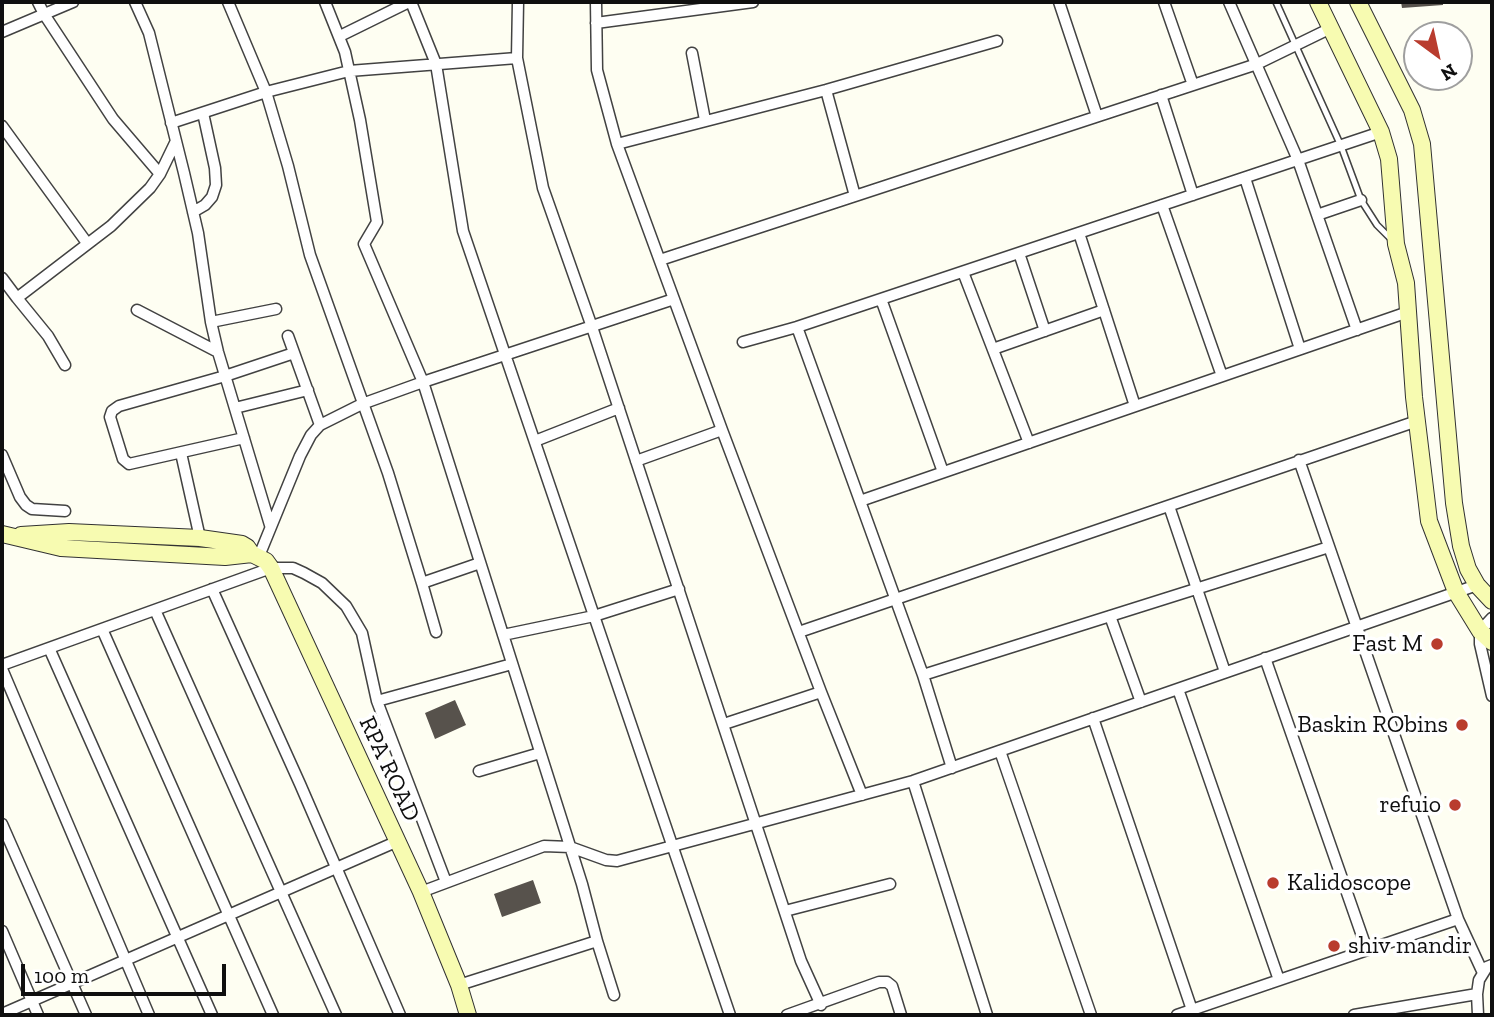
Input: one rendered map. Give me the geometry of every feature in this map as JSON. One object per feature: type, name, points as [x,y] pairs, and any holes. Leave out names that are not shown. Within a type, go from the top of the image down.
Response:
[{"type":"street","points":[[38,2],[113,119],[160,174]]},
{"type":"street","points":[[2,32],[73,2]]},
{"type":"street","points":[[135,2],[149,33],[172,123],[198,233],[218,352],[270,525]]},
{"type":"street","points":[[228,2],[266,92],[310,255],[388,473],[436,632]]},
{"type":"street","points":[[325,2],[340,36],[349,71],[377,222],[364,244],[423,382],[614,995]]},
{"type":"street","points":[[340,36],[410,2],[436,64],[463,231],[730,1015]]},
{"type":"street","points":[[518,2],[517,58],[543,188],[592,327],[801,961],[821,1005]]},
{"type":"street","points":[[596,2],[597,70],[617,144],[722,430],[862,794]]},
{"type":"street","points":[[596,23],[719,4],[753,2]]},
{"type":"street","points":[[1059,2],[1097,116]]},
{"type":"street","points":[[1164,2],[1193,85]]},
{"type":"street","points":[[1229,2],[1298,160],[1357,330]]},
{"type":"street","points":[[1318,2],[1381,132],[1389,159],[1396,244],[1406,283],[1417,421],[1429,521],[1456,592],[1486,636]]},
{"type":"street","points":[[1358,2],[1412,110],[1422,144],[1454,503],[1461,546],[1477,585],[1492,601]]},
{"type":"street","points":[[660,260],[1257,64],[1331,28]]},
{"type":"street","points":[[617,144],[825,90],[997,41]]},
{"type":"street","points":[[692,53],[705,120]]},
{"type":"street","points":[[172,123],[266,92],[349,71],[517,58]]},
{"type":"street","points":[[825,90],[855,196]]},
{"type":"street","points":[[1161,95],[1193,195]]},
{"type":"street","points":[[193,212],[212,197],[215,185],[215,168],[203,113]]},
{"type":"street","points":[[2,125],[87,243]]},
{"type":"street","points":[[743,342],[797,327],[1381,132]]},
{"type":"street","points":[[17,298],[120,216],[150,188],[175,143]]},
{"type":"street","points":[[1245,178],[1300,349]]},
{"type":"street","points":[[1317,215],[1361,200]]},
{"type":"street","points":[[1162,205],[1222,376]]},
{"type":"street","points":[[1079,233],[1135,406]]},
{"type":"street","points":[[1019,253],[1045,331]]},
{"type":"street","points":[[963,272],[1028,443]]},
{"type":"street","points":[[2,278],[48,336],[65,365]]},
{"type":"street","points":[[255,555],[300,456],[311,435],[320,425],[362,404],[423,382],[674,299]]},
{"type":"street","points":[[881,299],[943,472]]},
{"type":"street","points":[[211,323],[275,309]]},
{"type":"street","points":[[137,310],[218,352]]},
{"type":"street","points":[[993,349],[1104,310]]},
{"type":"street","points":[[860,501],[1408,312]]},
{"type":"street","points":[[797,327],[897,597],[952,768]]},
{"type":"street","points":[[288,336],[320,425]]},
{"type":"street","points":[[244,438],[129,464],[123,459],[110,417],[112,411],[119,406],[294,353]]},
{"type":"street","points":[[235,408],[308,390]]},
{"type":"street","points":[[535,441],[619,408]]},
{"type":"street","points":[[799,632],[1417,421]]},
{"type":"street","points":[[636,461],[722,430]]},
{"type":"street","points":[[181,453],[200,538]]},
{"type":"street","points":[[2,455],[26,505],[32,509],[65,511]]},
{"type":"street","points":[[1299,460],[1458,919],[1483,973]]},
{"type":"street","points":[[1169,506],[1225,673]]},
{"type":"street","name":"RPA ROAD","points":[[8,535],[57,532],[200,538],[242,544],[271,568],[421,892],[459,985],[468,1015]]},
{"type":"street","name":"RPA ROAD","points":[[8,535],[61,548],[255,555]]},
{"type":"street","points":[[923,676],[1329,547]]},
{"type":"street","points":[[422,583],[480,563]]},
{"type":"street","points":[[149,1015],[2,667],[271,568],[293,568],[304,573],[322,583],[346,606],[362,633],[377,701],[446,882]]},
{"type":"street","points":[[421,892],[544,846],[570,847],[606,860],[617,861],[913,781],[1477,585]]},
{"type":"street","points":[[212,589],[400,1015]]},
{"type":"street","points":[[503,635],[594,617],[679,589]]},
{"type":"street","points":[[155,610],[336,1015]]},
{"type":"street","points":[[1110,616],[1141,702]]},
{"type":"street","points":[[1492,618],[1482,654],[1492,696]]},
{"type":"street","points":[[102,629],[273,1015]]},
{"type":"street","points":[[49,648],[212,1015]]},
{"type":"street","points":[[1265,659],[1367,950]]},
{"type":"street","points":[[377,701],[512,664]]},
{"type":"street","points":[[1178,689],[1279,980]]},
{"type":"street","points":[[724,724],[821,692]]},
{"type":"street","points":[[1093,718],[1192,1010]]},
{"type":"street","points":[[1000,751],[1091,1015]]},
{"type":"street","points":[[479,771],[540,752]]},
{"type":"street","points":[[913,781],[987,1015]]},
{"type":"street","points":[[2,824],[86,1015]]},
{"type":"street","points":[[2,1014],[398,841]]},
{"type":"street","points":[[785,911],[890,884]]},
{"type":"street","points":[[1177,1015],[1458,919]]},
{"type":"street","points":[[3,938],[38,1015]]},
{"type":"street","points":[[459,985],[597,941]]},
{"type":"street","points":[[1478,1015],[1479,980],[1492,965]]},
{"type":"street","points":[[788,1015],[879,982],[887,982],[892,986],[901,1015]]},
{"type":"street","points":[[1354,1015],[1477,994]]},
{"type":"lane","points":[[1276,2],[1341,146],[1361,200],[1377,225],[1396,244]]},
{"type":"building","points":[[1401,2],[1443,2],[1443,5],[1402,8]]},
{"type":"building","points":[[455,700],[466,725],[435,739],[425,713]]},
{"type":"building","points":[[533,880],[541,903],[502,917],[494,894]]},
{"type":"place","name":"Fast M","points":[[1437,644]]},
{"type":"place","name":"Baskin RObins","points":[[1462,725]]},
{"type":"place","name":"refuio","points":[[1455,805]]},
{"type":"place","name":"Kalidoscope","points":[[1273,883]]},
{"type":"place","name":"shiv mandir","points":[[1334,946]]}]
